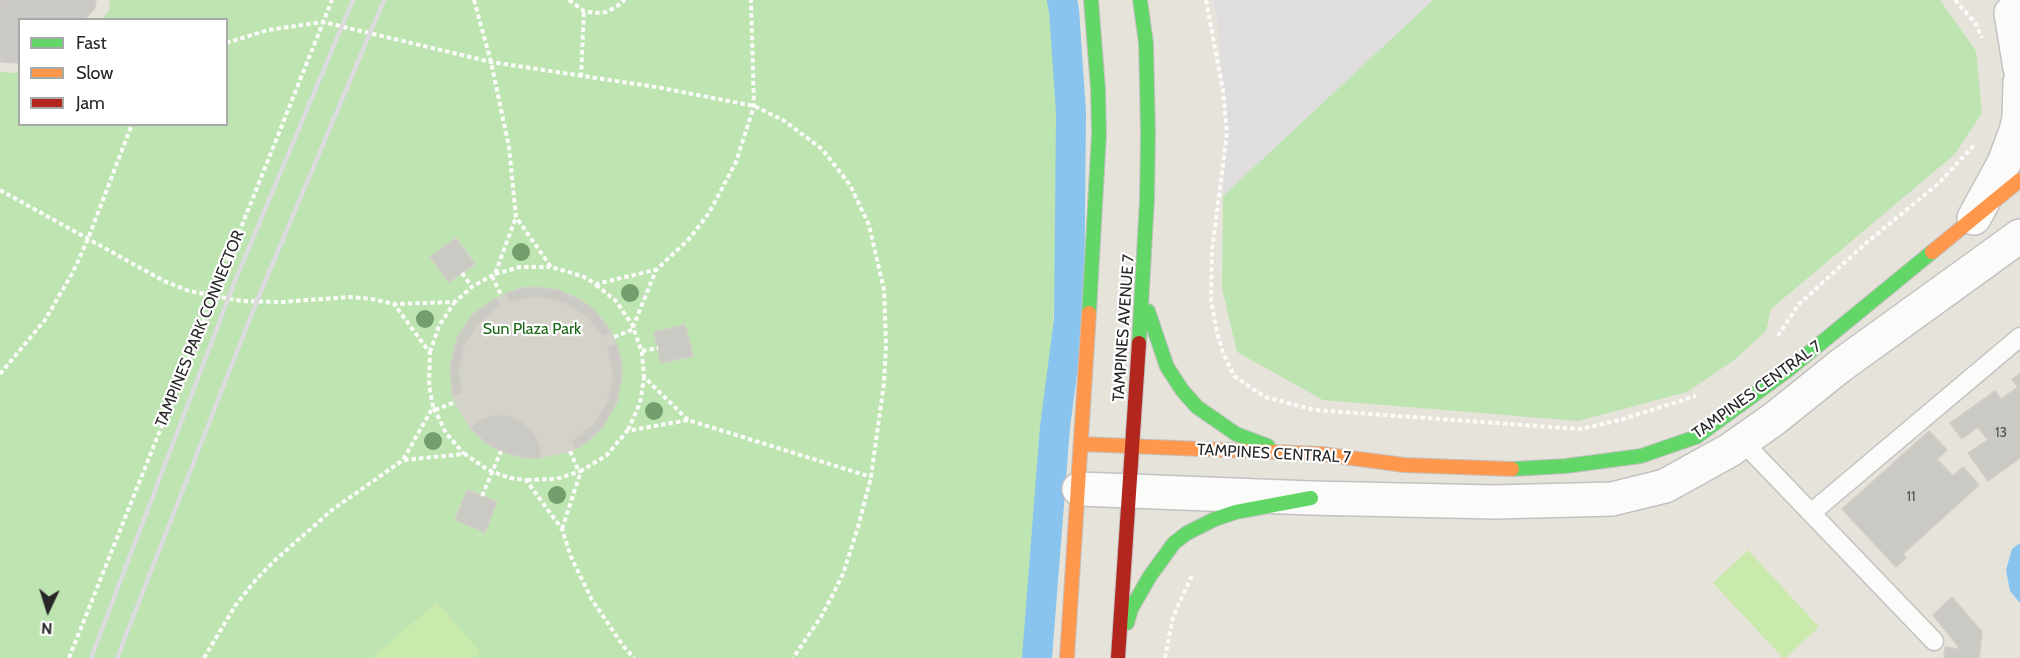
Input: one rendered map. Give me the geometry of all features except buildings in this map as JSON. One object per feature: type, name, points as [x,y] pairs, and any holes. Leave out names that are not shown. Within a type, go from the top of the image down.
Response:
[{"type":"main road","points":[[1066,658],[1079,489],[1099,134],[1097,66],[1091,0]]},
{"type":"main road","name":"TAMPINES AVENUE 7","points":[[1118,654],[1146,243],[1149,134],[1146,43],[1140,0]]},
{"type":"main road","name":"TAMPINES CENTRAL 7","points":[[1081,444],[1320,454],[1404,465],[1503,470],[1566,466],[1641,456],[1696,437],[1788,370],[2020,180]]},
{"type":"main road","points":[[1142,290],[1167,367],[1197,407],[1236,434],[1281,450],[1320,454]]},
{"type":"main road","points":[[1118,654],[1131,609],[1174,543],[1187,533],[1215,519],[1236,512],[1311,498]]},
{"type":"street","points":[[2010,13],[2020,68]]},
{"type":"street","points":[[1973,219],[2004,163],[2016,131],[2019,118],[2020,82]]},
{"type":"street","name":"TAMPINES CENTRAL 7","points":[[1079,489],[1495,502],[1612,499],[1665,486],[1742,441],[1774,419],[1840,366],[2018,238]]},
{"type":"lane","points":[[1811,513],[2020,338]]},
{"type":"lane","points":[[1742,441],[1934,641]]},
{"type":"path","name":"TAMPINES PARK CONNECTOR","points":[[69,658],[332,0]]},
{"type":"path","points":[[474,0],[491,62],[509,147],[516,217],[494,275],[501,295]]},
{"type":"path","points":[[569,0],[584,11],[595,13],[616,8],[625,0]]},
{"type":"path","points":[[614,337],[634,328],[656,270],[689,240],[709,213],[736,162],[754,106],[751,0]]},
{"type":"path","points":[[1206,0],[1223,90],[1227,133],[1212,251],[1211,300],[1223,353],[1234,376],[1264,397],[1315,410],[1580,429],[1675,404],[1703,393]]},
{"type":"path","points":[[1955,0],[1976,24],[1984,45]]},
{"type":"path","points":[[581,77],[584,11]]},
{"type":"path","points":[[228,43],[268,30],[323,22],[491,62],[662,88],[754,106],[783,120],[822,149],[850,185],[869,225],[884,290],[886,336],[884,383],[871,477],[843,574],[821,617],[793,658]]},
{"type":"path","points":[[0,374],[45,320],[73,272],[131,126]]},
{"type":"path","points":[[1775,341],[1797,305],[1865,244],[1939,183],[1972,150],[1979,139]]},
{"type":"path","points":[[0,190],[164,281],[213,297],[263,302],[361,297],[394,304],[455,303]]},
{"type":"path","points":[[516,217],[551,267]]},
{"type":"path","points":[[520,267],[551,267],[582,276],[596,284],[618,304],[634,328],[642,351],[644,377],[640,403],[627,431],[607,455],[580,472],[552,480],[526,480],[492,472],[465,454],[446,433],[434,408],[429,385],[430,353],[439,326],[455,303],[472,287],[494,275],[520,267]]},
{"type":"path","points":[[596,284],[656,270]]},
{"type":"path","points":[[462,273],[472,287]]},
{"type":"path","points":[[394,304],[430,353]]},
{"type":"path","points":[[642,351],[658,348]]},
{"type":"path","points":[[644,377],[688,420],[871,477]]},
{"type":"path","points":[[204,658],[243,594],[273,562],[332,510],[403,460],[434,408],[455,402]]},
{"type":"path","points":[[627,431],[688,420]]},
{"type":"path","points":[[482,496],[501,451]]},
{"type":"path","points":[[562,529],[580,472],[570,451]]},
{"type":"path","points":[[403,460],[465,454]]},
{"type":"path","points":[[526,480],[562,529],[571,557],[592,600],[618,639],[634,658]]},
{"type":"path","points":[[1165,658],[1173,617],[1194,572]]},
{"type":"shaded area","points":[[1213,0],[1433,0],[1223,196],[1226,115],[1217,17]]},
{"type":"shaded area","points":[[506,293],[524,298],[542,297],[566,303],[587,317],[602,335],[611,331],[614,337],[616,343],[608,347],[613,377],[608,401],[594,424],[572,441],[576,449],[541,458],[534,433],[522,421],[510,416],[490,416],[470,428],[455,403],[453,396],[462,393],[460,366],[464,346],[481,320],[500,306],[496,298]]},
{"type":"green space","name":"Sun Plaza Park","points":[[110,0],[1053,0],[1064,100],[1061,206],[1030,658],[0,658],[0,72],[18,73],[18,126],[228,126],[228,18],[102,18],[109,11]]},
{"type":"green space","points":[[1433,0],[1940,0],[1976,51],[1982,113],[1955,154],[1771,309],[1766,331],[1733,361],[1687,392],[1578,421],[1323,400],[1237,352],[1222,288],[1223,196]]},
{"type":"green space","points":[[1748,550],[1819,627],[1785,658],[1713,583]]},
{"type":"green space","points":[[437,602],[481,653],[475,658],[372,658]]},
{"type":"water","points":[[2020,543],[2020,603],[2010,591],[2006,570],[2012,549]]},
{"type":"waterway","points":[[1037,658],[1055,427],[1069,320],[1071,112],[1062,0]]},
{"type":"railway","points":[[91,658],[235,281],[353,0]]},
{"type":"railway","points":[[117,658],[256,303],[384,0]]},
{"type":"traffic: fast","points":[[1089,313],[1099,134],[1091,0]]},
{"type":"traffic: fast","points":[[1139,343],[1148,134],[1146,43],[1140,0]]},
{"type":"traffic: fast","points":[[1512,469],[1566,466],[1641,456],[1696,437],[1788,370],[1932,252]]},
{"type":"traffic: fast","points":[[1148,311],[1167,367],[1197,407],[1236,434],[1268,446]]},
{"type":"traffic: fast","points":[[1127,623],[1131,609],[1150,576],[1174,543],[1187,533],[1215,519],[1236,512],[1311,498]]},
{"type":"traffic: slow","points":[[1932,252],[2020,180]]},
{"type":"traffic: slow","points":[[1067,658],[1089,313]]},
{"type":"traffic: slow","points":[[1081,444],[1321,454],[1404,465],[1512,469]]},
{"type":"traffic: jam","points":[[1118,658],[1139,343]]}]
